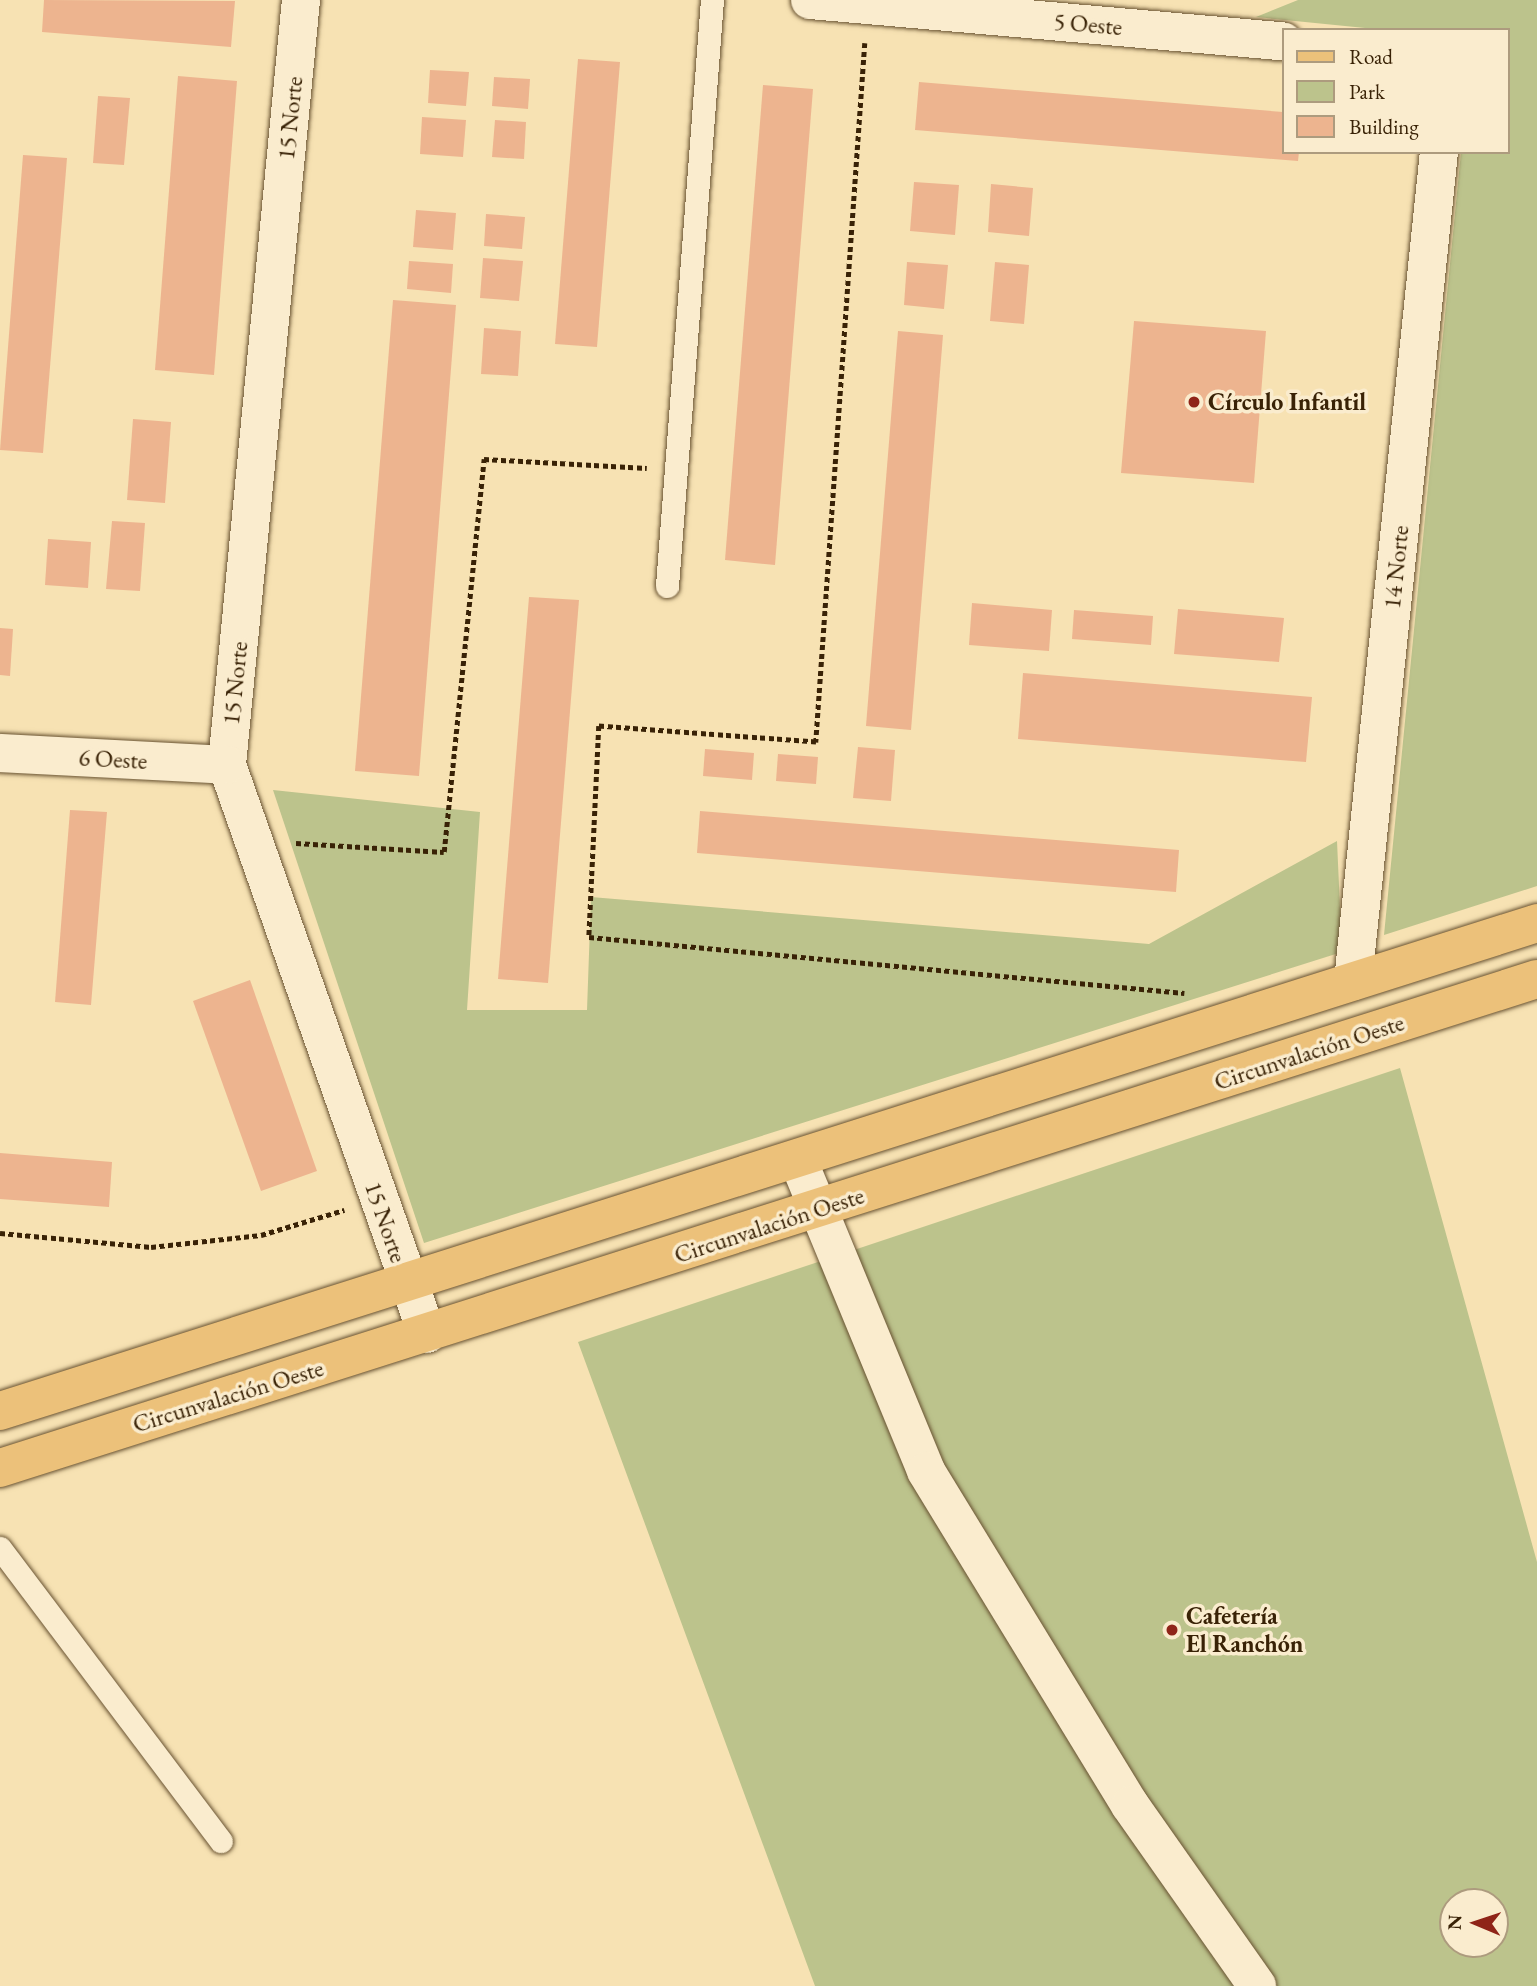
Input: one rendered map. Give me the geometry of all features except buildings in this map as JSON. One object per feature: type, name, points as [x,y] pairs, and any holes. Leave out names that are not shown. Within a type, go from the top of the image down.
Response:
[{"type":"main road","points":[[0,1411],[407,1279],[798,1160],[1537,923]]},
{"type":"main road","name":"Circunvalación Oeste","points":[[0,1468],[1537,979]]},
{"type":"street","name":"15 Norte","points":[[302,0],[227,765],[427,1334]]},
{"type":"street","name":"5 Oeste","points":[[810,0],[867,5],[1036,10],[1282,41]]},
{"type":"street","name":"14 Norte","points":[[1353,981],[1439,154]]},
{"type":"street","name":"6 Oeste","points":[[0,753],[227,765]]},
{"type":"street","points":[[798,1160],[926,1471],[1129,1805],[1257,1986]]},
{"type":"lane","points":[[667,586],[712,0]]},
{"type":"lane","points":[[0,1548],[221,1841]]},
{"type":"path","points":[[867,5],[816,742],[600,726],[589,937],[1191,994]]},
{"type":"path","points":[[253,841],[444,852],[484,459],[676,470]]},
{"type":"path","points":[[0,1233],[151,1247],[261,1235],[379,1200]]},
{"type":"green space","points":[[1298,0],[1537,0],[1537,886],[1384,935],[1461,154],[1509,154],[1509,28],[1365,28],[1256,17]]},
{"type":"green space","points":[[273,790],[480,812],[467,1010],[587,1010],[591,897],[1149,944],[1337,841],[1342,952],[424,1243]]},
{"type":"green space","points":[[1400,1068],[1537,1562],[1537,1986],[815,1986],[578,1342]]},
{"type":"place","name":"Círculo Infantil","points":[[1194,402]]},
{"type":"place","name":"Cafetería El Ranchón","points":[[1172,1630]]}]
